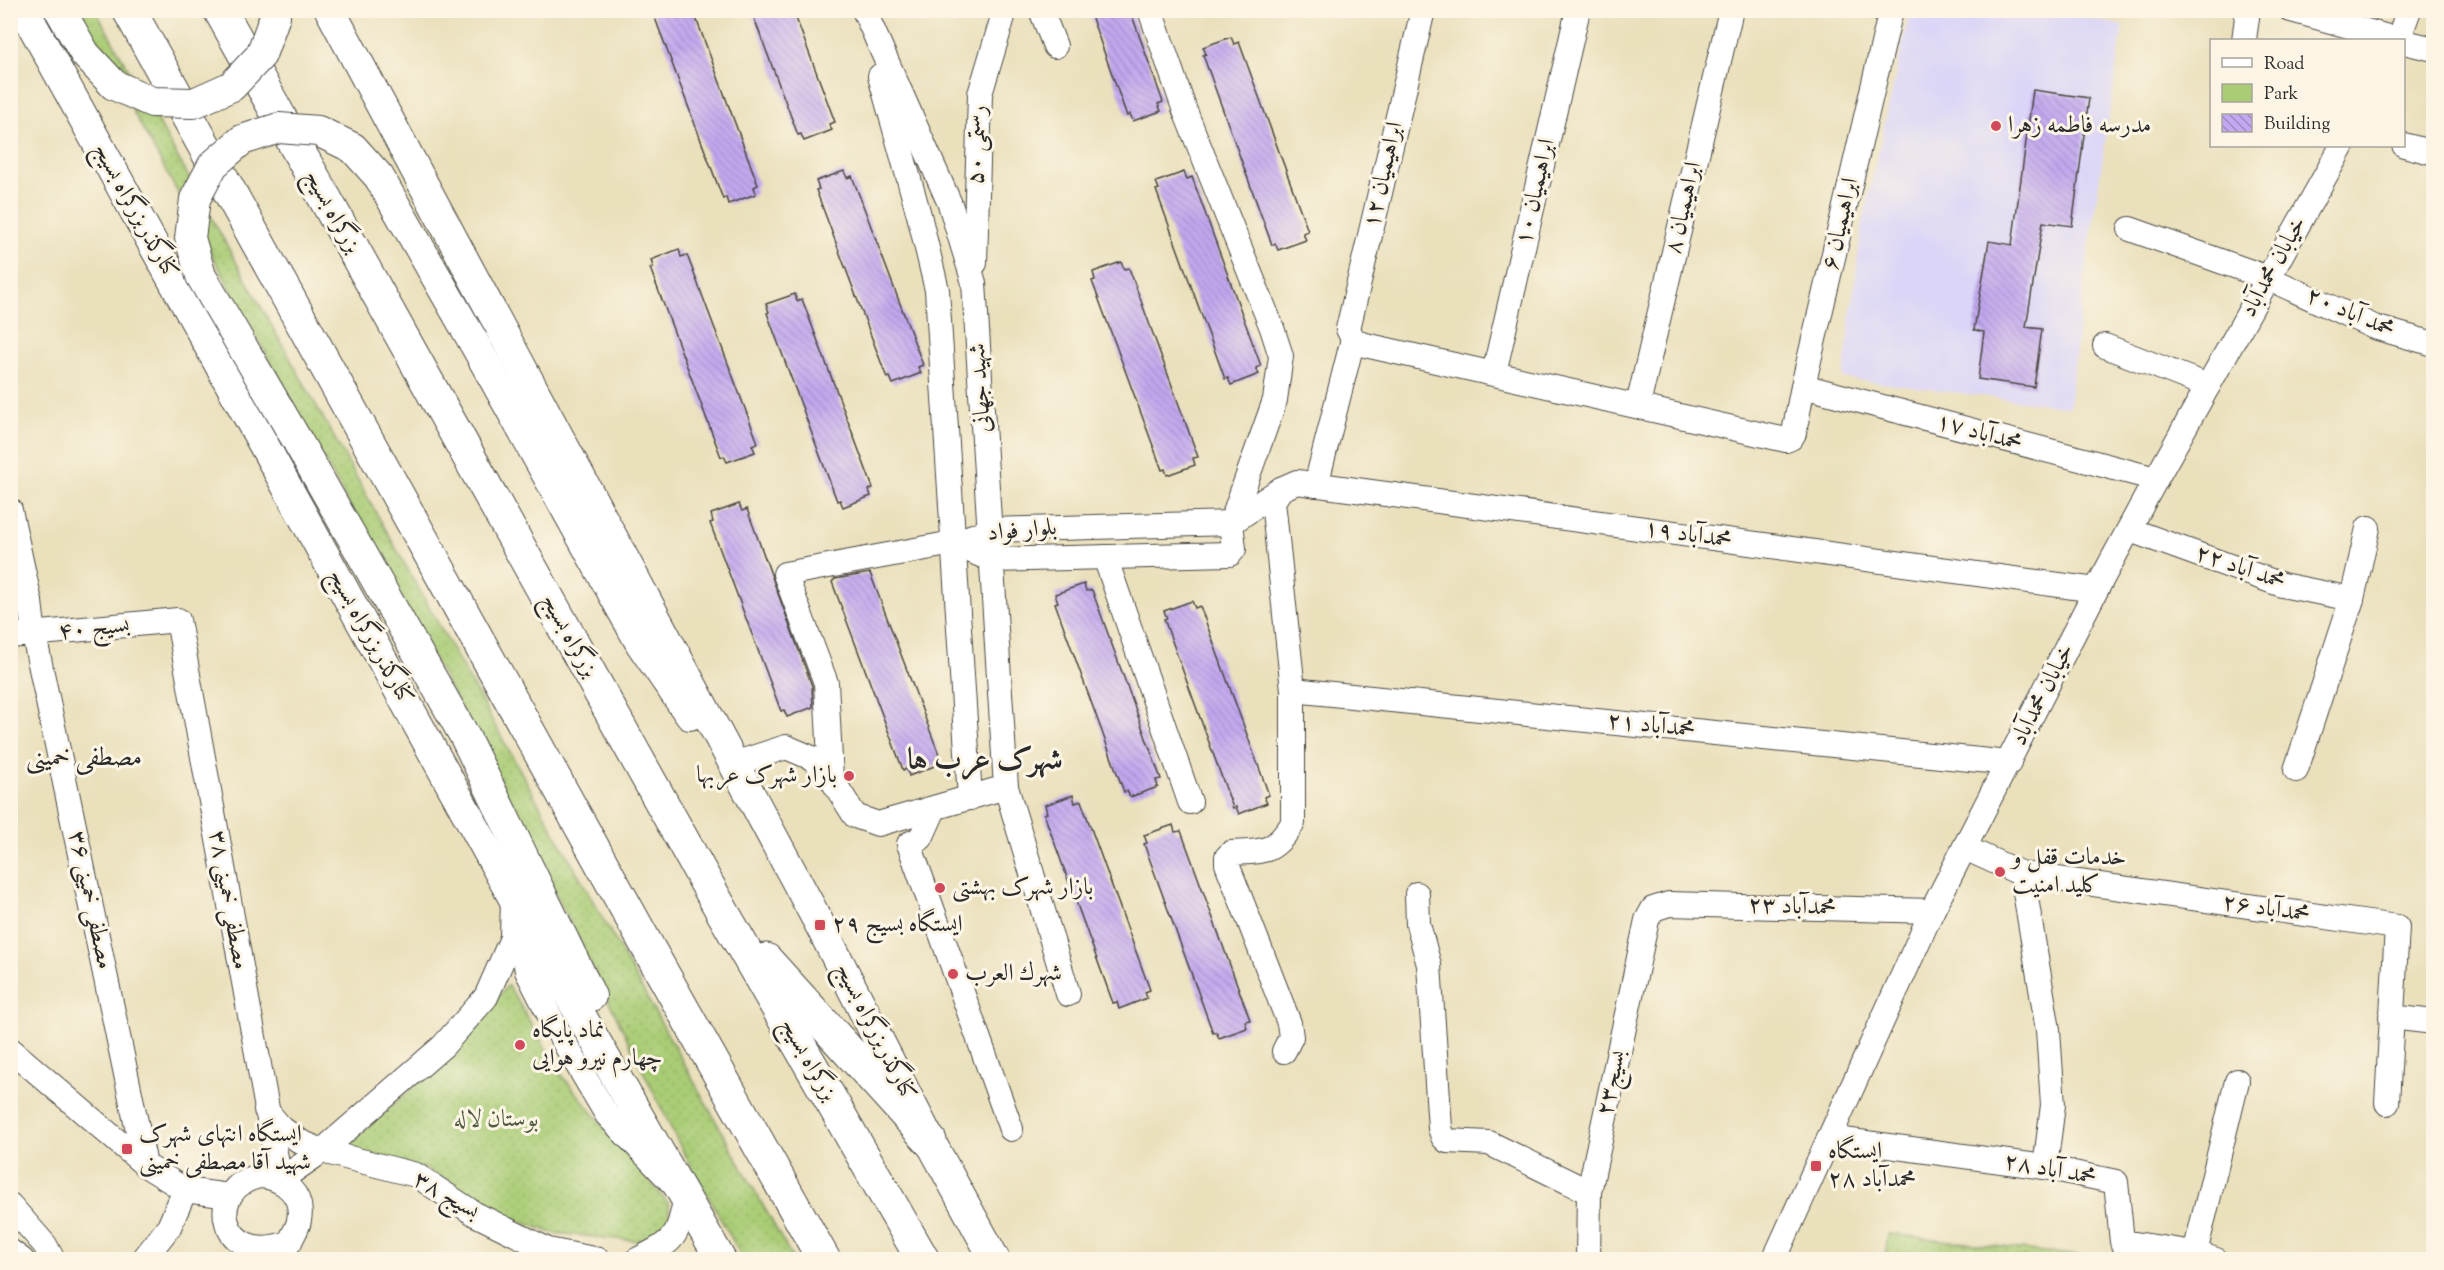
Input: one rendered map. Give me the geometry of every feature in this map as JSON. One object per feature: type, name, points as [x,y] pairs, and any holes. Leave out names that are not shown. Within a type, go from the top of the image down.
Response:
[{"type":"highway","points":[[129,10],[650,951],[825,1260]]},
{"type":"highway","name":"بزرگراه بسیج","points":[[220,10],[722,911],[923,1260]]},
{"type":"highway","points":[[722,911],[930,1141]]},
{"type":"main road","name":"کنارگذربزرگراه بسیج","points":[[24,10],[513,897],[722,1260]]},
{"type":"main road","points":[[60,10],[85,54],[114,85],[152,102],[194,103],[232,86],[261,55],[274,10]]},
{"type":"main road","name":"کنارگذربزرگراه بسیج","points":[[330,10],[820,925],[930,1141],[996,1260]]},
{"type":"main road","points":[[686,1197],[464,735],[201,276],[190,238],[195,199],[213,165],[242,140],[279,128],[318,131],[353,148],[380,177],[640,644],[682,706],[734,764]]},
{"type":"street","name":"شهید جهانی","points":[[862,10],[950,204],[974,284],[1005,787],[1068,994]]},
{"type":"street","name":"شهید جهانی","points":[[862,10],[938,290],[970,798]]},
{"type":"street","name":"رستمی ۵۰","points":[[974,284],[980,94],[1005,10]]},
{"type":"street","points":[[1041,10],[1055,46]]},
{"type":"street","points":[[1150,10],[1185,111],[1272,328],[1281,356],[1275,400],[1231,523]]},
{"type":"street","name":"ابراهیمیان ۱۲","points":[[1316,485],[1353,339],[1348,328],[1423,10]]},
{"type":"street","name":"ابراهیمیان ۱۰","points":[[1494,373],[1578,10]]},
{"type":"street","name":"ابراهیمیان ۸","points":[[1638,405],[1731,10]]},
{"type":"street","name":"ابراهیمیان ۶","points":[[1638,405],[1786,440],[1791,438],[1891,10]]},
{"type":"street","points":[[2244,39],[2248,10]]},
{"type":"street","points":[[2291,10],[2393,39]]},
{"type":"street","points":[[2401,39],[2409,10]]},
{"type":"street","points":[[2405,42],[2433,49]]},
{"type":"street","points":[[2405,146],[2433,153]]},
{"type":"street","name":"خیابان محمدآباد","points":[[1774,1260],[1932,911],[2096,590],[2341,147]]},
{"type":"street","name":"محمد آباد ۲۰","points":[[2130,228],[2268,278],[2374,327],[2433,344]]},
{"type":"street","points":[[1353,339],[1361,344],[1638,405]]},
{"type":"street","points":[[2105,346],[2208,386]]},
{"type":"street","name":"محمدآباد ۱۷","points":[[1803,386],[2156,479]]},
{"type":"street","name":"محمدآباد ۱۹","points":[[1281,489],[1297,482],[2096,590]]},
{"type":"street","points":[[1231,523],[1281,489]]},
{"type":"street","points":[[1281,489],[1273,501],[1293,690],[1293,823],[1286,834],[1268,851],[1231,853],[1227,857],[1227,864],[1289,1023],[1292,1037],[1284,1051]]},
{"type":"street","name":"مصطفی خمینی ۳۶","points":[[10,510],[20,603],[34,635],[146,1165]]},
{"type":"street","name":"بلوار فواد","points":[[1231,523],[1233,552],[992,560],[953,543],[990,530],[1231,523]]},
{"type":"street","points":[[2296,770],[2352,599],[2368,528]]},
{"type":"street","name":"محمد آباد ۲۲","points":[[2130,530],[2282,585],[2352,599]]},
{"type":"street","points":[[831,778],[826,683],[785,574],[953,543]]},
{"type":"street","points":[[1106,557],[1190,802]]},
{"type":"street","name":"بسیج ۴۰","points":[[10,636],[178,620]]},
{"type":"street","name":"مصطفی خمینی ۳۸","points":[[178,620],[280,1180]]},
{"type":"street","name":"محمدآباد ۲۱","points":[[1293,690],[2009,763]]},
{"type":"street","points":[[734,764],[786,747],[812,758],[831,778],[855,816],[878,824],[1005,787]]},
{"type":"street","points":[[934,809],[921,838],[909,844],[1011,1129]]},
{"type":"street","name":"محمدآباد ۲۶","points":[[1965,848],[2022,874],[2397,927],[2386,1103]]},
{"type":"street","points":[[2022,874],[2048,1030],[2054,1105],[2045,1167]]},
{"type":"street","points":[[1417,894],[1418,924],[1429,965],[1440,1128],[1443,1137],[1448,1141],[1489,1143],[1589,1192]]},
{"type":"street","points":[[280,1180],[322,1151],[443,1046],[486,997],[512,938],[513,897]]},
{"type":"street","name":"محمدآباد ۲۳","points":[[1653,909],[1669,904],[1932,911]]},
{"type":"street","name":"بسیج۲۳","points":[[1588,1260],[1589,1192],[1647,920],[1653,909]]},
{"type":"street","points":[[2391,1017],[2433,1022]]},
{"type":"street","points":[[10,1049],[146,1165],[185,1190],[229,1197]]},
{"type":"street","points":[[2206,1256],[2237,1081]]},
{"type":"street","name":"بسیج ۳۸","points":[[266,1110],[281,1128],[322,1151],[416,1175],[475,1214],[548,1250],[599,1260]]},
{"type":"street","name":"محمد آباد ۲۸","points":[[1829,1138],[2045,1167],[2116,1182],[2122,1242],[2206,1256]]},
{"type":"street","points":[[270,1177],[280,1180],[294,1193],[300,1211],[293,1251],[275,1249],[258,1255],[238,1241],[227,1225],[225,1215],[229,1197],[235,1188],[251,1178],[270,1177]]},
{"type":"street","points":[[143,1260],[169,1227],[185,1190]]},
{"type":"street","points":[[637,1260],[664,1246],[679,1229],[686,1197]]},
{"type":"street","points":[[10,1205],[45,1245],[53,1260]]},
{"type":"street","points":[[10,1251],[22,1260]]},
{"type":"shaded area","points":[[1910,11],[2054,11],[2123,26],[2088,254],[2069,407],[1843,378],[1862,225]]},
{"type":"green space","points":[[78,11],[96,11],[793,1259],[743,1259],[677,1140],[499,778]]},
{"type":"green space","name":"بوستان لاله","points":[[508,985],[563,1077],[669,1204],[669,1228],[649,1242],[553,1233],[494,1212],[427,1169],[342,1150],[458,1047]]},
{"type":"green space","points":[[1888,1234],[2108,1259],[1885,1259]]},
{"type":"building","points":[[652,10],[693,10],[758,185],[754,187],[756,194],[728,204],[726,197],[723,199]]},
{"type":"building","points":[[751,10],[793,10],[835,122],[829,124],[832,130],[804,141],[801,134],[798,135]]},
{"type":"building","points":[[1089,10],[1130,10],[1163,102],[1158,104],[1161,111],[1133,121],[1130,114],[1127,116]]},
{"type":"building","points":[[1231,37],[1234,44],[1239,42],[1308,231],[1303,233],[1306,240],[1278,250],[1275,243],[1272,245],[1203,55],[1206,54],[1203,47]]},
{"type":"building","points":[[2033,90],[2089,98],[2072,226],[2043,222],[2026,327],[2042,329],[2034,387],[1978,379],[1984,332],[1974,330],[1989,241],[2012,245]]},
{"type":"building","points":[[844,171],[847,178],[852,176],[923,365],[918,367],[921,373],[893,384],[890,377],[887,378],[816,190],[819,189],[816,181]]},
{"type":"building","points":[[1184,172],[1187,179],[1192,177],[1261,366],[1256,368],[1259,374],[1231,385],[1228,378],[1225,379],[1156,190],[1159,189],[1156,182]]},
{"type":"building","points":[[679,249],[681,257],[687,255],[758,443],[752,445],[755,452],[727,462],[724,456],[721,457],[650,268],[653,267],[651,260]]},
{"type":"building","points":[[1121,262],[1124,269],[1129,268],[1198,457],[1193,458],[1195,465],[1167,475],[1165,469],[1162,470],[1092,281],[1095,280],[1093,272]]},
{"type":"building","points":[[795,294],[797,301],[802,299],[873,488],[869,490],[871,496],[843,507],[840,500],[837,501],[767,313],[769,312],[766,304]]},
{"type":"building","points":[[739,504],[742,511],[747,509],[812,686],[813,707],[787,717],[784,710],[781,711],[710,523],[713,522],[711,514]]},
{"type":"building","points":[[870,573],[940,757],[935,759],[937,765],[909,776],[907,769],[903,770],[832,582],[835,579]]},
{"type":"building","points":[[1084,584],[1086,591],[1092,590],[1161,779],[1156,780],[1158,787],[1130,797],[1127,791],[1124,792],[1055,603],[1058,602],[1055,594]]},
{"type":"building","points":[[1192,601],[1195,608],[1200,606],[1269,795],[1264,797],[1267,803],[1239,814],[1236,807],[1233,808],[1164,619],[1167,618],[1164,611]]},
{"type":"building","points":[[1073,795],[1075,803],[1081,801],[1150,990],[1145,992],[1147,998],[1119,1009],[1117,1002],[1113,1003],[1044,814],[1047,813],[1045,805]]},
{"type":"building","points":[[1173,825],[1175,832],[1181,831],[1250,1020],[1245,1021],[1247,1028],[1219,1038],[1216,1032],[1213,1033],[1144,844],[1147,843],[1144,835]]},
{"type":"place","name":"مدرسه فاطمه زهرا","points":[[1996,126]]},
{"type":"place","name":"بازار شهرک عربها","points":[[849,776]]},
{"type":"place","name":"خدمات قفل و کلید امنیت","points":[[2000,872]]},
{"type":"place","name":"بازار شهرک بهشتی","points":[[940,888]]},
{"type":"place","name":"ایستگاه بسیج ۲۹","points":[[820,925]]},
{"type":"place","name":"شهرك العرب","points":[[953,974]]},
{"type":"place","name":"نماد پایگاه چهارم نیرو هوایی","points":[[520,1045]]},
{"type":"place","name":"ایستگاه انتهای شهرک شهید آقا مصطفی خمینی","points":[[127,1149]]},
{"type":"place","name":"ایستگاه محمدآباد ۲۸","points":[[1816,1166]]},
{"type":"district","name":"مصطفی خمینی","points":[[84,758]]},
{"type":"district","name":"شهرک عرب ها","points":[[985,761]]}]
